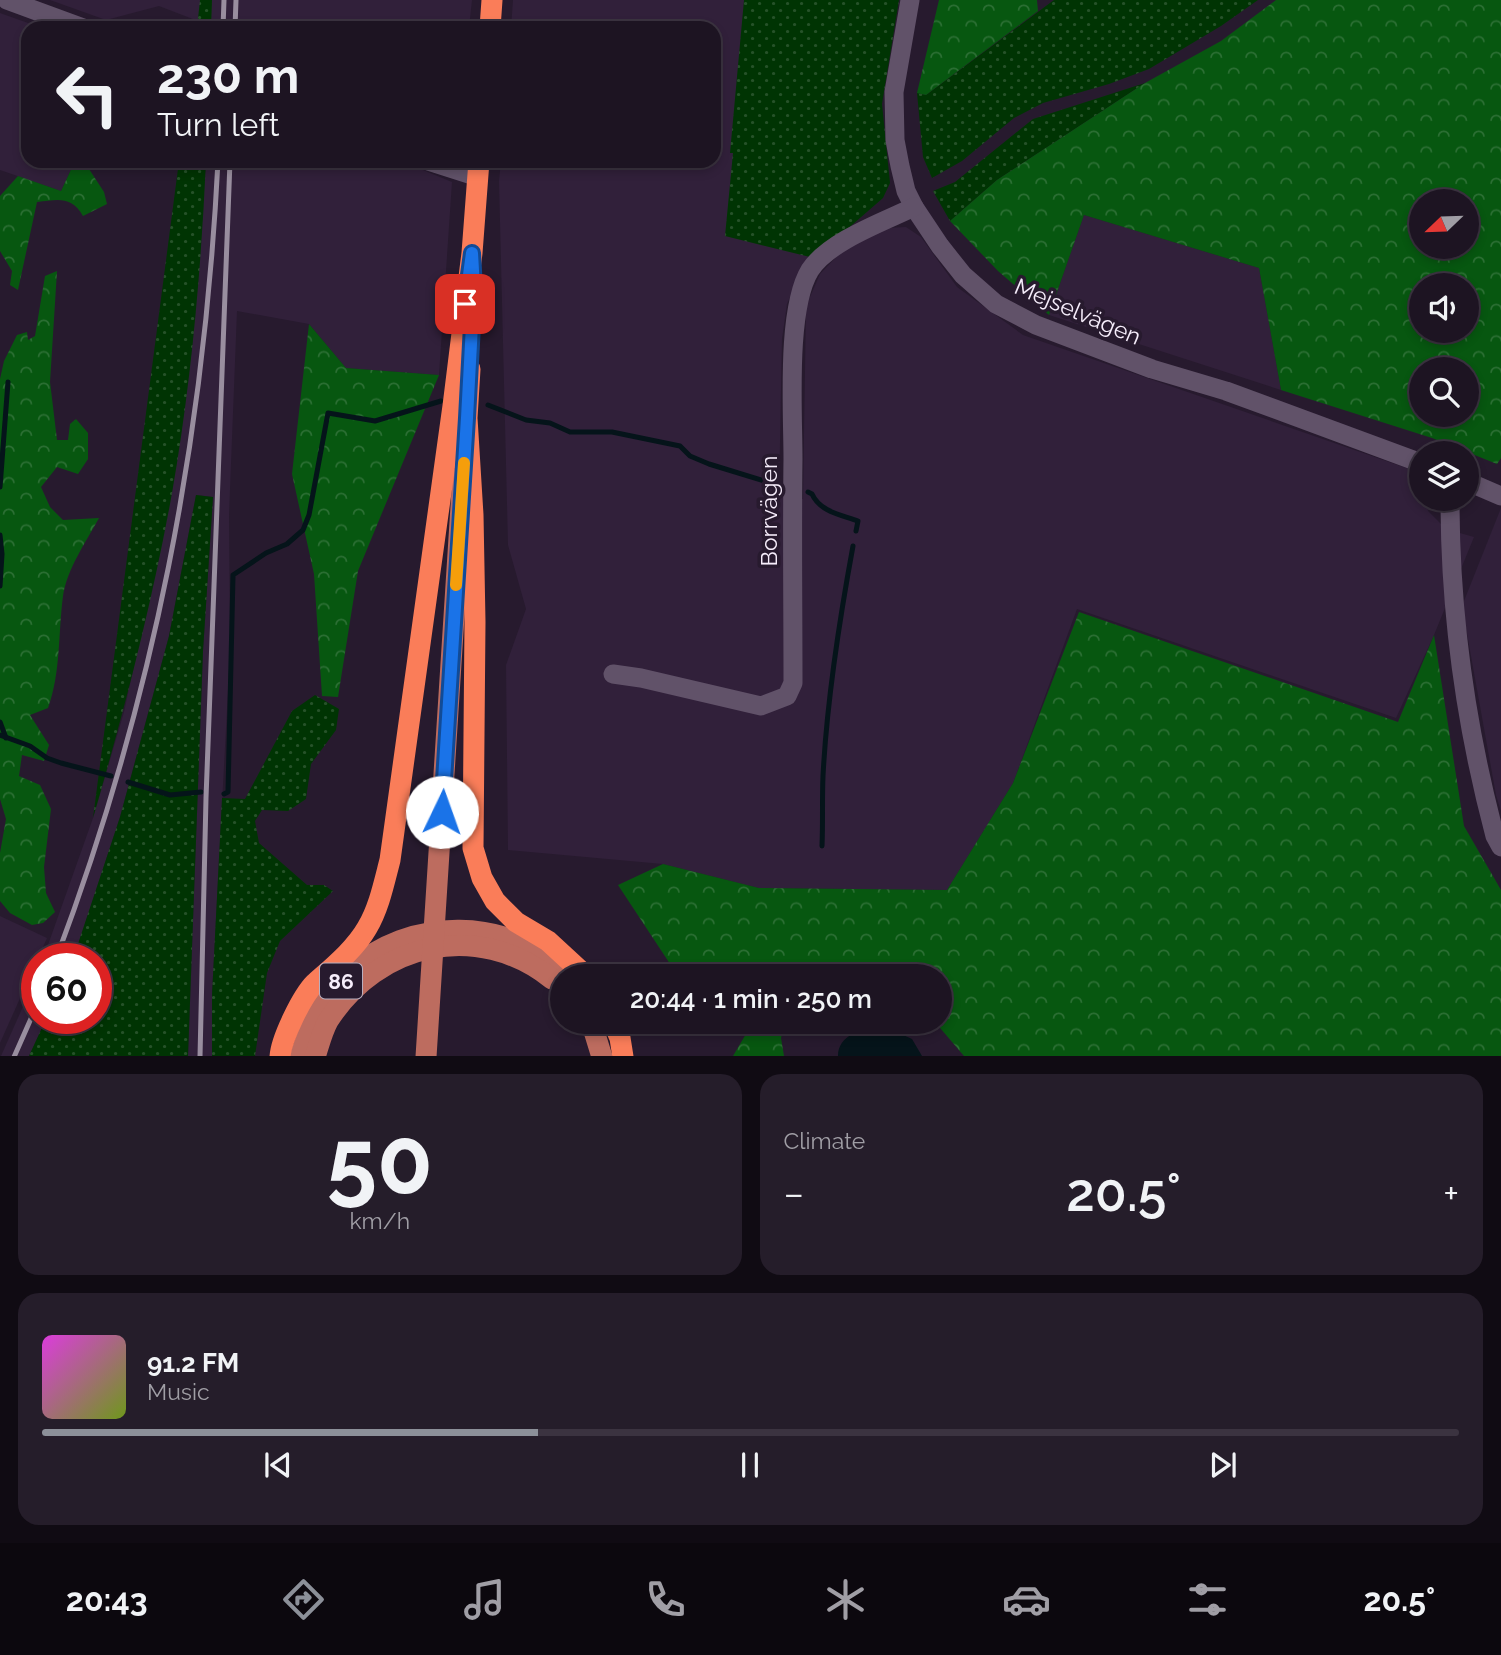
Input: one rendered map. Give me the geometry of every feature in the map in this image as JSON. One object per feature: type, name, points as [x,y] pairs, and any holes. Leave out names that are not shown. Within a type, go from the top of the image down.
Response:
[{"type":"highway","points":[[490,21],[492,0]]},
{"type":"highway","points":[[280,1056],[289,1024],[313,984],[326,975],[367,928],[390,860],[472,253],[478,169]]},
{"type":"highway","points":[[472,253],[474,288],[467,418],[474,529],[472,848],[482,878],[495,901],[516,922],[548,941],[573,964]]},
{"type":"highway","points":[[617,1034],[623,1056]]},
{"type":"main road","points":[[426,1056],[467,418]]},
{"type":"main road","name":"86","points":[[300,1056],[314,1020],[331,993],[347,973],[383,947],[414,943],[456,929],[473,938],[509,937],[536,949],[555,964]]},
{"type":"main road","points":[[473,938],[532,964],[550,978]]},
{"type":"main road","points":[[315,1056],[327,1023],[346,999],[414,943]]},
{"type":"main road","name":"86","points":[[291,1056],[298,1029],[326,975]]},
{"type":"main road","points":[[595,1034],[602,1056]]},
{"type":"street","points":[[7,0],[64,21]]},
{"type":"street","name":"Mejselvägen","points":[[910,0],[894,92],[895,140],[900,166],[906,191],[914,207],[963,275],[996,304],[1036,326],[1152,369],[1226,391],[1409,459]]},
{"type":"street","name":"Borrvägen","points":[[613,674],[761,706],[787,696],[793,683],[793,374],[796,311],[800,291],[810,270],[821,257],[860,233],[914,207]]},
{"type":"street","points":[[1479,487],[1501,496]]},
{"type":"street","points":[[1450,511],[1450,550],[1472,737],[1495,836],[1501,847]]},
{"type":"shaded area","points":[[50,0],[472,0],[470,21],[198,21],[159,6],[106,20]]},
{"type":"shaded area","points":[[513,0],[759,0],[814,258],[801,272],[787,304],[782,339],[779,494],[803,499],[806,306],[820,274],[839,254],[861,241],[887,228],[906,227],[921,237],[957,287],[1023,335],[1409,469],[1409,511],[1428,511],[1446,529],[1474,537],[1396,718],[1077,609],[1013,783],[947,890],[759,888],[663,864],[508,850],[506,665],[526,609],[508,545],[500,168],[721,168],[721,21],[512,21]]},
{"type":"shaded area","points":[[0,13],[22,21],[21,168],[72,168],[61,191],[0,170]]},
{"type":"shaded area","points":[[205,168],[418,168],[452,182],[439,375],[346,368],[309,324],[237,311],[229,515],[230,652],[212,995],[212,1056],[188,1056],[203,651],[213,497],[196,495],[169,636],[120,817],[79,943],[49,943],[93,818],[124,712],[172,491],[192,348]]},
{"type":"shaded area","points":[[1084,215],[1259,268],[1281,390],[1049,315]]},
{"type":"shaded area","points":[[1501,508],[1501,811],[1462,606]]},
{"type":"shaded area","points":[[0,916],[47,938],[45,943],[21,943],[21,996],[0,1043]]},
{"type":"shaded area","points":[[21,1011],[21,1034],[39,1034],[29,1056],[1,1056]]},
{"type":"shaded area","points":[[852,1034],[901,1034],[912,1039],[922,1056],[838,1056],[846,1038]]},
{"type":"green space","points":[[200,0],[212,0],[211,21],[198,21]]},
{"type":"green space","points":[[744,0],[899,0],[882,104],[890,183],[883,198],[814,258],[725,236]]},
{"type":"green space","points":[[939,0],[1037,0],[1038,11],[926,95],[917,93]]},
{"type":"green space","points":[[1054,0],[1258,0],[1221,26],[1149,69],[1043,103],[1014,118],[962,161],[932,178],[923,157],[917,93],[926,95]]},
{"type":"green space","points":[[1276,0],[1501,0],[1501,458],[1497,464],[1479,457],[1479,441],[1440,441],[1281,390],[1259,268],[1084,215],[1049,315],[998,271],[950,221],[997,180],[1145,83],[1221,41]]},
{"type":"green space","points":[[1145,83],[997,180],[950,221],[933,191],[955,182],[1033,119]]},
{"type":"green space","points":[[72,168],[89,168],[104,192],[107,204],[83,216],[74,205],[63,200],[37,202],[18,290],[10,285],[12,271],[0,251],[0,196],[18,176],[61,191]]},
{"type":"green space","points":[[178,168],[206,168],[190,369],[172,493],[156,576],[93,818]]},
{"type":"green space","points":[[57,271],[50,382],[57,440],[68,440],[70,424],[76,419],[88,433],[88,459],[78,474],[57,467],[41,487],[50,507],[63,520],[99,518],[65,586],[57,667],[48,708],[30,715],[49,745],[44,761],[22,755],[19,776],[40,785],[51,809],[44,867],[46,893],[55,912],[43,923],[32,925],[10,913],[0,901],[0,853],[6,819],[0,799],[0,379],[4,361],[17,335],[27,332],[28,340],[35,336],[45,276]]},
{"type":"green space","points":[[309,324],[346,368],[439,375],[358,571],[338,697],[322,696],[314,574],[292,474]]},
{"type":"green space","points":[[196,495],[213,497],[203,651],[188,1056],[29,1056],[39,1034],[112,1034],[112,943],[78,943],[120,817],[169,636]]},
{"type":"green space","points":[[1079,612],[1398,722],[1434,635],[1464,826],[1501,890],[1501,1056],[964,1056],[945,1034],[952,1034],[952,964],[670,964],[618,885],[663,864],[759,888],[947,890],[1013,783]]},
{"type":"green space","points":[[315,695],[339,709],[336,730],[311,764],[306,799],[288,811],[262,810],[255,821],[259,843],[307,885],[324,885],[333,891],[280,941],[267,973],[255,1056],[212,1056],[212,995],[222,798],[245,799],[292,711]]},
{"type":"green space","points":[[746,1034],[782,1034],[784,1056],[733,1056]]},
{"type":"waterway","points":[[0,487],[8,382]]},
{"type":"waterway","points":[[224,794],[228,792],[233,575],[266,553],[287,544],[303,530],[309,515],[328,413],[375,421],[441,401]]},
{"type":"waterway","points":[[488,405],[526,420],[550,423],[570,432],[612,432],[680,446],[690,456],[709,464],[777,485]]},
{"type":"waterway","points":[[808,492],[826,509],[858,521],[856,531]]},
{"type":"waterway","points":[[0,535],[0,586]]},
{"type":"waterway","points":[[822,846],[827,718],[853,546]]},
{"type":"waterway","points":[[0,722],[6,738]]},
{"type":"waterway","points":[[0,735],[30,746],[47,758],[111,776]]},
{"type":"waterway","points":[[128,782],[170,795],[201,792]]},
{"type":"railway","points":[[223,21],[224,0]]},
{"type":"railway","points":[[235,21],[236,0]]},
{"type":"railway","points":[[62,943],[121,764],[147,666],[168,567],[201,366],[218,168]]},
{"type":"railway","points":[[200,1056],[206,798],[230,168]]},
{"type":"railway","points":[[14,1056],[24,1034]]},
{"type":"slow traffic","points":[[456,585],[464,463]]},
{"type":"route","points":[[442,812],[474,288],[472,253],[465,304]]}]
